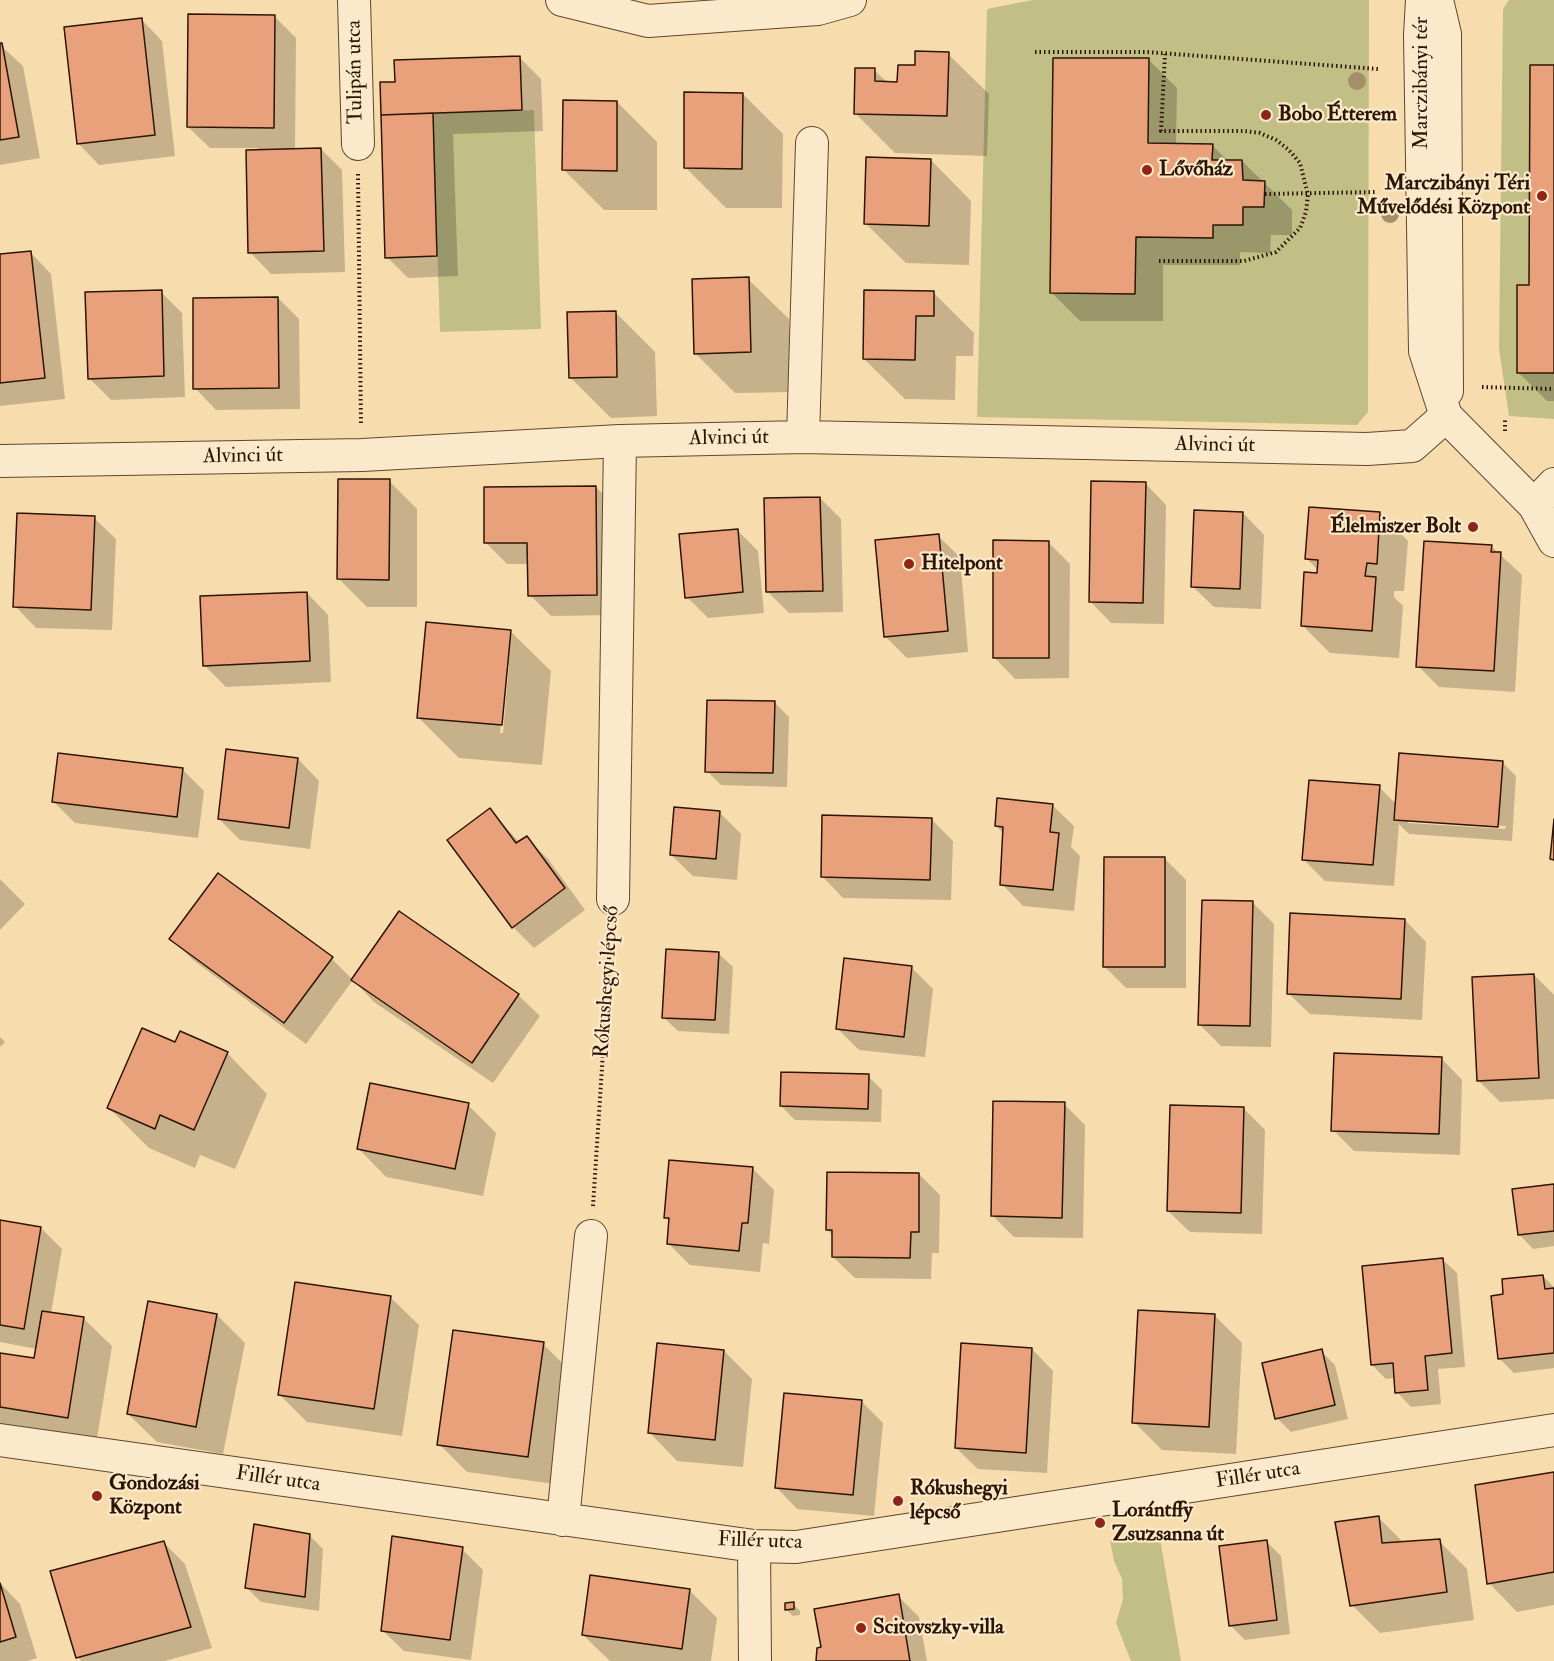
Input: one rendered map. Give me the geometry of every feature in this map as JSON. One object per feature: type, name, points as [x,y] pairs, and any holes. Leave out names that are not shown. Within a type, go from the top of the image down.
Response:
[{"type":"street","name":"Tulipán utca","points":[[354,0],[358,144]]},
{"type":"street","points":[[562,0],[648,21],[818,9],[850,0]]},
{"type":"street","name":"Marczibányi tér","points":[[1422,0],[1420,35],[1425,351],[1446,416],[1544,495],[1554,541]]},
{"type":"street","name":"Marczibányi tér","points":[[1437,0],[1445,34],[1446,416]]},
{"type":"street","points":[[803,437],[812,142]]},
{"type":"street","name":"Alvinci út","points":[[0,461],[362,455],[620,441],[803,437],[1367,449],[1412,446],[1446,416]]},
{"type":"street","name":"Rókushegyi lépcső","points":[[613,899],[620,441]]},
{"type":"street","points":[[563,1520],[591,1236]]},
{"type":"street","name":"Fillér utca","points":[[0,1440],[754,1546],[796,1547],[1554,1430]]},
{"type":"street","points":[[754,1546],[755,1661]]},
{"type":"path","points":[[1035,52],[1165,54],[1378,69]]},
{"type":"path","points":[[1159,261],[1244,261],[1276,252],[1300,228],[1306,212],[1308,195],[1300,163],[1276,140],[1260,133],[1161,131],[1165,54]]},
{"type":"path","points":[[358,144],[362,455]]},
{"type":"path","points":[[1265,194],[1376,192]]},
{"type":"path","points":[[1482,387],[1554,388]]},
{"type":"path","name":"Rókushegyi lépcső","points":[[591,1236],[613,899]]},
{"type":"shaded area","points":[[1033,0],[1369,0],[1368,412],[1357,425],[977,417],[987,9]]},
{"type":"shaded area","points":[[1509,0],[1554,0],[1554,419],[1509,416],[1499,349],[1503,9]]},
{"type":"shaded area","points":[[534,110],[541,329],[440,332],[433,113]]},
{"type":"shaded area","points":[[1159,1533],[1181,1661],[1131,1661],[1116,1623],[1123,1599],[1122,1579],[1114,1561],[1110,1540]]},
{"type":"building","points":[[188,14],[275,15],[274,128],[187,127]]},
{"type":"building","points":[[142,18],[155,135],[77,144],[64,27]]},
{"type":"building","points":[[0,43],[2,43],[19,137],[0,140]]},
{"type":"building","points":[[915,51],[949,52],[947,116],[854,114],[855,68],[875,68],[875,81],[897,82],[898,65],[915,65]]},
{"type":"building","points":[[520,56],[522,110],[381,115],[380,82],[395,82],[394,60]]},
{"type":"building","name":"Lővőház","points":[[1053,58],[1149,58],[1148,143],[1213,144],[1212,160],[1242,160],[1243,180],[1265,181],[1264,207],[1243,207],[1243,225],[1213,225],[1213,238],[1136,237],[1135,294],[1050,293]]},
{"type":"building","name":"Marczibányi Téri Művelődési Központ","points":[[1530,65],[1554,65],[1554,373],[1517,373],[1517,285],[1529,285]]},
{"type":"building","points":[[684,92],[743,93],[742,169],[684,168]]},
{"type":"building","points":[[563,100],[617,101],[617,171],[562,170]]},
{"type":"building","points":[[433,113],[437,256],[385,258],[381,115]]},
{"type":"building","points":[[321,148],[324,251],[248,253],[246,150]]},
{"type":"building","points":[[866,157],[931,159],[929,226],[864,224]]},
{"type":"building","points":[[31,251],[45,378],[0,383],[0,254]]},
{"type":"building","points":[[749,277],[751,352],[694,354],[692,279]]},
{"type":"building","points":[[162,290],[164,376],[88,379],[85,292]]},
{"type":"building","points":[[864,290],[934,291],[934,316],[916,316],[915,360],[863,359]]},
{"type":"building","points":[[278,297],[279,388],[193,389],[193,298]]},
{"type":"building","points":[[616,311],[617,377],[569,378],[567,312]]},
{"type":"building","points":[[338,479],[390,479],[389,580],[337,579]]},
{"type":"building","points":[[1091,481],[1146,482],[1143,603],[1089,602]]},
{"type":"building","points":[[596,486],[597,595],[528,596],[527,543],[484,543],[484,487]]},
{"type":"building","points":[[820,497],[823,591],[766,592],[764,498]]},
{"type":"building","points":[[1309,507],[1380,512],[1377,564],[1367,563],[1365,576],[1376,577],[1372,631],[1301,626],[1304,572],[1317,573],[1318,560],[1305,559]]},
{"type":"building","points":[[1194,510],[1243,512],[1240,589],[1191,587]]},
{"type":"building","points":[[17,513],[95,516],[91,610],[13,607]]},
{"type":"building","points":[[738,529],[743,592],[685,598],[679,534]]},
{"type":"building","points":[[939,534],[948,631],[884,637],[875,540]]},
{"type":"building","points":[[993,540],[1049,541],[1049,658],[993,658]]},
{"type":"building","points":[[1424,541],[1492,545],[1491,552],[1501,552],[1494,671],[1416,667]]},
{"type":"building","points":[[307,592],[310,661],[203,666],[200,596]]},
{"type":"building","points":[[426,622],[511,630],[502,725],[417,718]]},
{"type":"building","points":[[707,700],[775,701],[773,773],[705,772]]},
{"type":"building","points":[[226,749],[298,758],[289,828],[218,819]]},
{"type":"building","points":[[58,753],[183,768],[177,817],[52,802]]},
{"type":"building","points":[[1399,753],[1503,761],[1498,827],[1394,820]]},
{"type":"building","points":[[1309,780],[1380,785],[1373,865],[1302,860]]},
{"type":"building","points":[[997,798],[1053,804],[1050,832],[1059,833],[1053,890],[1000,885],[1003,827],[995,826]]},
{"type":"building","points":[[674,807],[720,811],[716,859],[670,855]]},
{"type":"building","points":[[490,808],[516,843],[527,836],[565,888],[512,928],[447,840]]},
{"type":"building","points":[[822,815],[932,818],[930,880],[821,877]]},
{"type":"building","points":[[1554,819],[1554,860],[1550,859]]},
{"type":"building","points":[[1104,857],[1165,857],[1165,967],[1103,967]]},
{"type":"building","points":[[218,873],[333,957],[284,1023],[169,939]]},
{"type":"building","points":[[1202,900],[1253,901],[1250,1026],[1198,1025]]},
{"type":"building","points":[[399,911],[519,994],[472,1063],[351,980]]},
{"type":"building","points":[[1290,913],[1405,919],[1401,999],[1287,994]]},
{"type":"building","points":[[666,949],[719,952],[715,1020],[662,1018]]},
{"type":"building","points":[[844,958],[912,966],[904,1037],[836,1029]]},
{"type":"building","points":[[1534,974],[1539,1078],[1477,1081],[1472,977]]},
{"type":"building","points":[[142,1028],[175,1042],[180,1031],[228,1052],[194,1130],[160,1115],[155,1129],[107,1108]]},
{"type":"building","points":[[1334,1053],[1442,1057],[1439,1134],[1331,1131]]},
{"type":"building","points":[[781,1072],[869,1074],[868,1109],[780,1106]]},
{"type":"building","points":[[370,1083],[469,1103],[455,1169],[357,1149]]},
{"type":"building","points":[[993,1101],[1065,1102],[1062,1218],[991,1216]]},
{"type":"building","points":[[1170,1105],[1244,1107],[1241,1213],[1167,1211]]},
{"type":"building","points":[[669,1160],[753,1167],[748,1223],[742,1223],[739,1251],[667,1244],[669,1218],[664,1218]]},
{"type":"building","points":[[827,1172],[919,1173],[919,1232],[911,1232],[910,1258],[832,1257],[832,1230],[826,1230]]},
{"type":"building","points":[[1554,1184],[1554,1231],[1518,1235],[1512,1189]]},
{"type":"building","points":[[0,1220],[41,1227],[24,1329],[0,1325]]},
{"type":"building","points":[[1443,1258],[1452,1353],[1425,1356],[1428,1390],[1395,1393],[1393,1363],[1371,1365],[1362,1266]]},
{"type":"building","points":[[1543,1275],[1545,1289],[1554,1288],[1554,1353],[1498,1359],[1491,1296],[1503,1294],[1502,1279]]},
{"type":"building","points":[[295,1282],[391,1296],[374,1409],[278,1395]]},
{"type":"building","points":[[148,1301],[217,1314],[196,1427],[127,1414]]},
{"type":"building","points":[[1138,1310],[1215,1314],[1209,1427],[1132,1423]]},
{"type":"building","points":[[42,1311],[84,1317],[68,1418],[0,1407],[0,1353],[34,1358]]},
{"type":"building","points":[[453,1330],[544,1342],[528,1457],[437,1445]]},
{"type":"building","points":[[657,1343],[724,1350],[715,1440],[648,1433]]},
{"type":"building","points":[[961,1343],[1032,1348],[1026,1453],[955,1448]]},
{"type":"building","points":[[1322,1349],[1335,1405],[1275,1419],[1262,1363]]},
{"type":"building","points":[[784,1393],[862,1400],[853,1495],[775,1488]]},
{"type":"building","points":[[1554,1472],[1554,1572],[1487,1584],[1475,1485]]},
{"type":"building","points":[[1379,1516],[1382,1543],[1440,1539],[1447,1592],[1350,1606],[1335,1522]]},
{"type":"building","points":[[254,1524],[310,1534],[305,1597],[245,1588]]},
{"type":"building","points":[[392,1536],[463,1547],[450,1640],[381,1631]]},
{"type":"building","points":[[1267,1540],[1277,1620],[1229,1626],[1219,1546]]},
{"type":"building","points":[[164,1541],[191,1627],[76,1658],[50,1571]]},
{"type":"building","points":[[590,1575],[690,1589],[682,1649],[582,1635]]},
{"type":"building","points":[[0,1583],[16,1637],[0,1642]]},
{"type":"building","name":"Scitovszky-villa","points":[[899,1594],[910,1661],[816,1661],[817,1648],[821,1647],[814,1609]]},
{"type":"building","points":[[794,1602],[794,1609],[785,1610],[785,1603]]},
{"type":"place","name":"Bobo Étterem","points":[[1266,115]]},
{"type":"place","name":"Lővőház","points":[[1147,170]]},
{"type":"place","name":"Marczibányi Téri Művelődési Központ","points":[[1542,196]]},
{"type":"place","name":"Élelmiszer Bolt","points":[[1473,527]]},
{"type":"place","name":"Hitelpont","points":[[909,564]]},
{"type":"place","name":"Gondozási Központ","points":[[97,1496]]},
{"type":"place","name":"Rókushegyi lépcső","points":[[898,1501]]},
{"type":"place","name":"Lorántffy Zsuzsanna út","points":[[1100,1523]]},
{"type":"place","name":"Scitovszky-villa","points":[[861,1628]]}]
